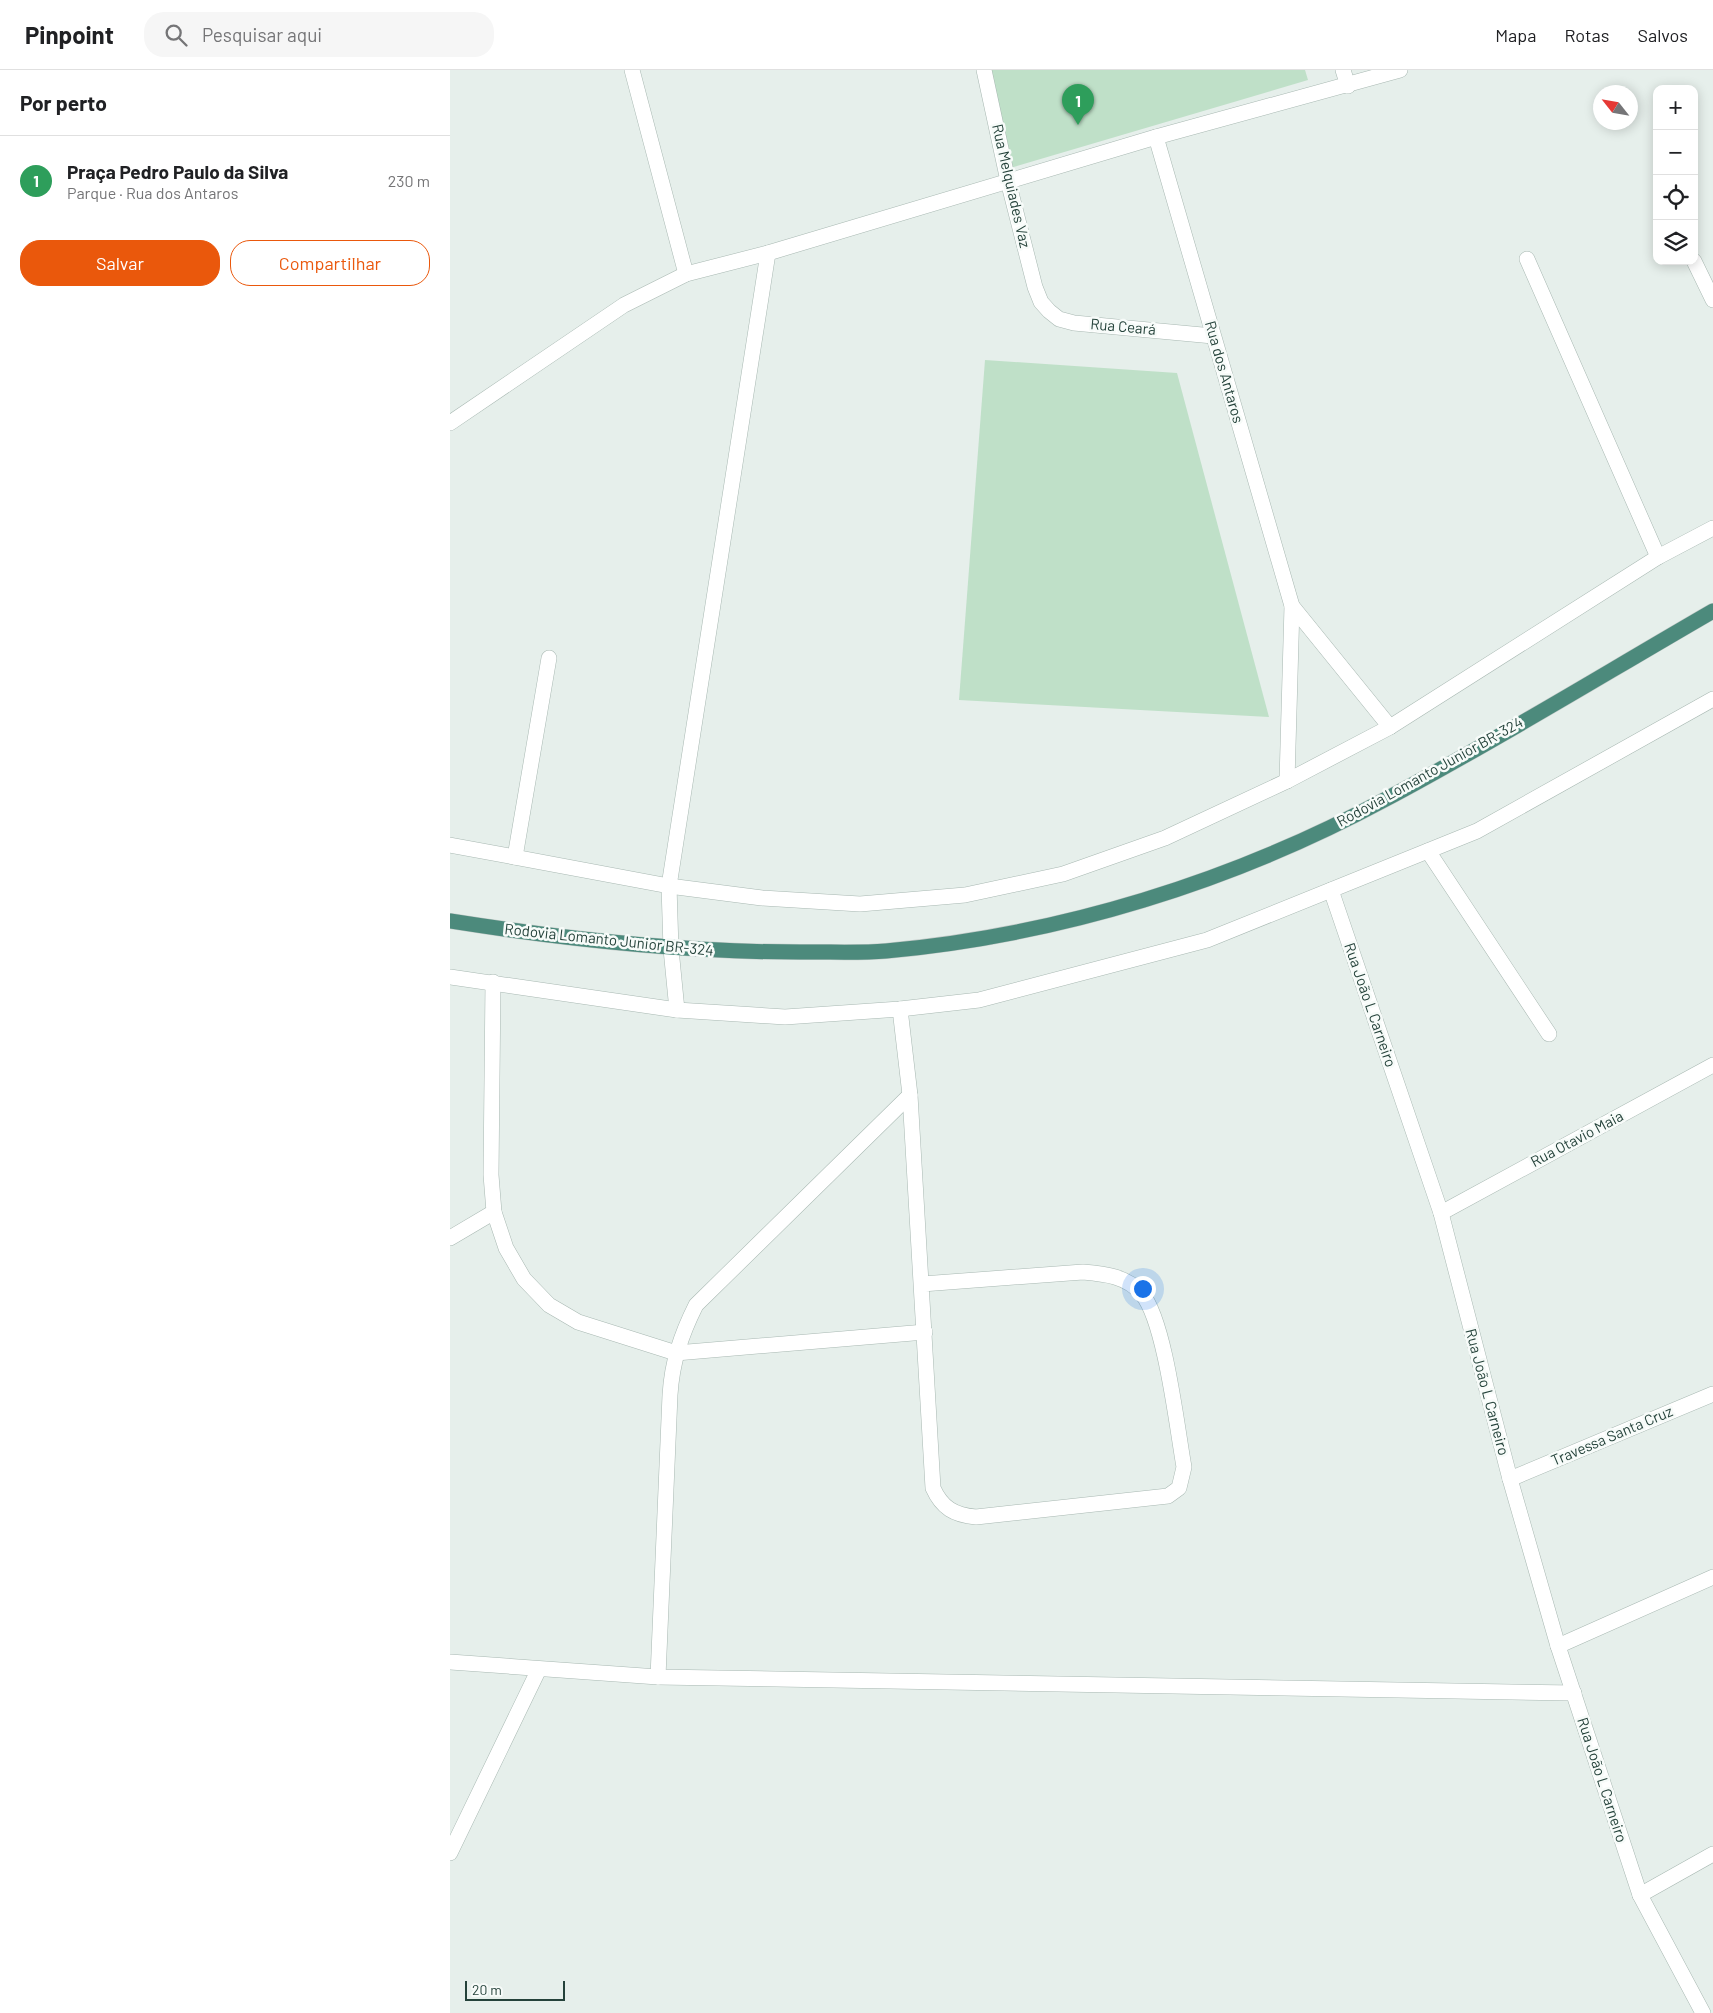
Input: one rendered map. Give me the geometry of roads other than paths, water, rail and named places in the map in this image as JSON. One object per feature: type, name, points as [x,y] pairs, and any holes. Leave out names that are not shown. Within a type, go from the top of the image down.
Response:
[{"type":"highway","name":"Rodovia Lomanto Junior BR-324","points":[[450,921],[536,934],[671,949],[764,953],[885,951],[1064,923],[1195,884],[1295,843],[1384,800],[1713,611]]},
{"type":"street","points":[[632,70],[686,274]]},
{"type":"street","name":"Rua Melquiades Vaz","points":[[984,70],[1008,181],[1041,302]]},
{"type":"street","points":[[1344,70],[1348,86]]},
{"type":"street","points":[[450,423],[624,305],[686,274],[768,253],[1156,137],[1348,86],[1400,70]]},
{"type":"street","name":"Rua dos Antaros","points":[[1156,137],[1292,606],[1287,781]]},
{"type":"street","points":[[677,1010],[671,949],[669,886],[768,253]]},
{"type":"street","points":[[1527,259],[1658,557]]},
{"type":"street","points":[[1696,265],[1713,300]]},
{"type":"street","name":"Rua Ceará","points":[[1041,302],[1059,319],[1074,323],[1213,336]]},
{"type":"street","points":[[450,845],[669,886],[762,898],[860,904],[965,895],[1072,871],[1165,838],[1287,781],[1390,726],[1658,557],[1713,528]]},
{"type":"street","name":"Rua dos Antaros","points":[[1292,606],[1390,726]]},
{"type":"street","points":[[515,857],[549,658]]},
{"type":"street","points":[[450,977],[677,1010],[784,1017],[900,1009],[979,1000],[1207,940],[1477,831],[1713,698]]},
{"type":"street","points":[[1428,851],[1549,1034]]},
{"type":"street","name":"Rua João L Carneiro","points":[[1331,890],[1441,1213],[1510,1479],[1558,1646],[1640,1895],[1703,2013]]},
{"type":"street","points":[[493,982],[491,1175],[494,1212],[506,1248],[524,1279],[549,1305],[578,1322],[676,1353],[926,1332]]},
{"type":"street","points":[[900,1009],[910,1095],[922,1284],[926,1332],[933,1488],[939,1500],[949,1510],[961,1515],[976,1517],[1168,1496],[1179,1488],[1184,1467],[1160,1336],[1152,1309],[1142,1293],[1124,1280],[1105,1274],[1083,1272],[922,1284]]},
{"type":"street","name":"Rua Otavio Maia","points":[[1441,1213],[1713,1065]]},
{"type":"street","points":[[658,1678],[672,1365],[683,1331],[696,1305],[910,1095]]},
{"type":"street","points":[[450,1238],[494,1212]]},
{"type":"street","name":"Travessa Santa Cruz","points":[[1510,1479],[1713,1394]]},
{"type":"street","points":[[1558,1646],[1713,1577]]},
{"type":"street","points":[[450,1662],[658,1678],[1574,1693]]},
{"type":"street","points":[[450,1853],[456,1826],[539,1669]]},
{"type":"street","points":[[1640,1895],[1713,1854]]},
{"type":"place","name":"Praça Pedro Paulo da Silva","points":[[1078,125]]}]
